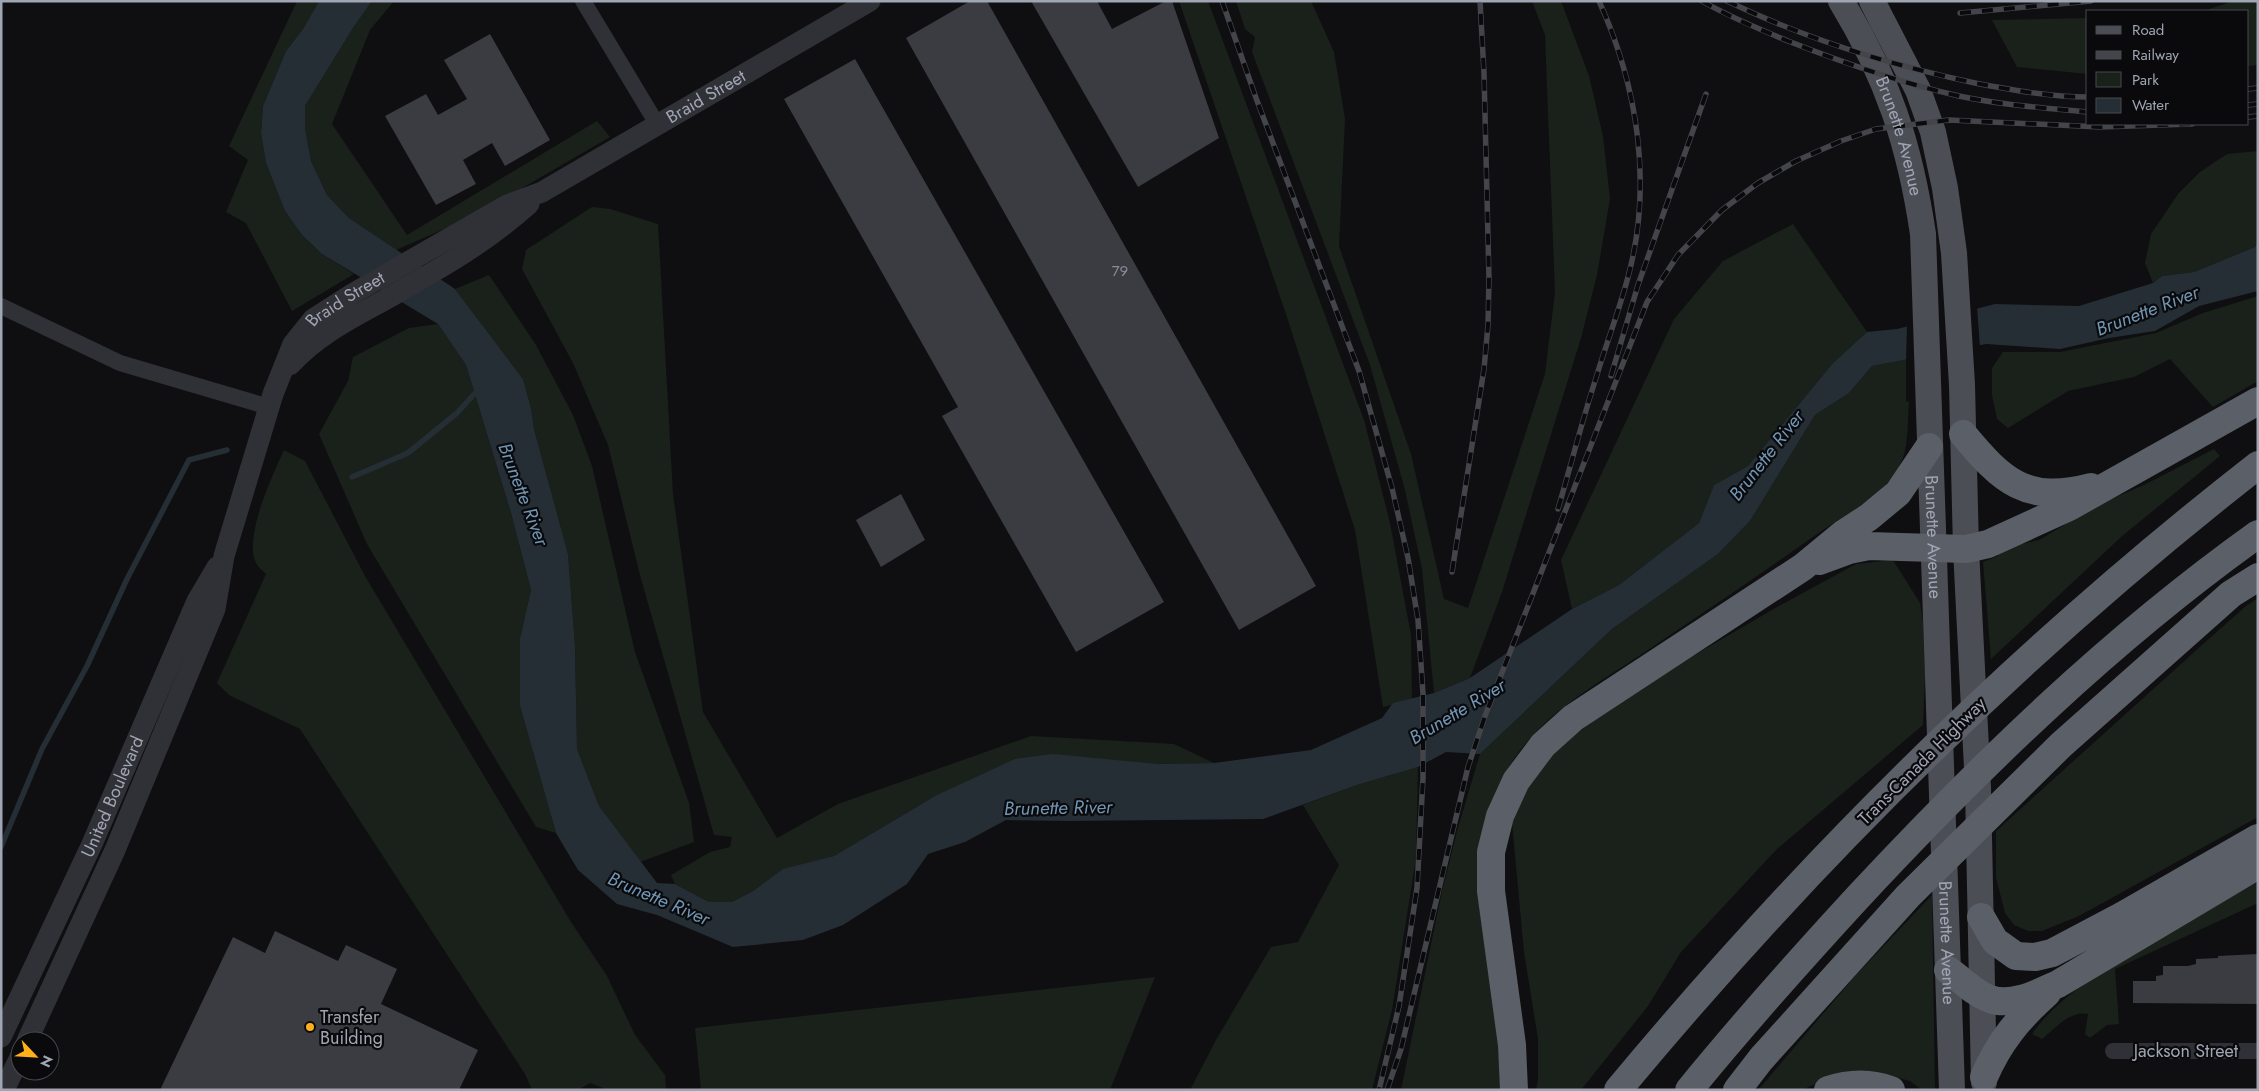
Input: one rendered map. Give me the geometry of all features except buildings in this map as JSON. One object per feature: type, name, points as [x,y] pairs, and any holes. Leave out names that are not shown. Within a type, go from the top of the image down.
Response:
[{"type":"highway","points":[[1803,567],[1849,550],[1869,546],[1966,549],[1988,544],[2069,507],[2258,401]]},
{"type":"highway","points":[[1962,434],[1994,470],[2023,487],[2065,492],[2119,479]]},
{"type":"highway","points":[[1514,1090],[1512,1046],[1491,891],[1491,852],[1500,816],[1516,781],[1543,745],[1573,718],[1803,567],[1843,534],[1869,517],[1898,493],[1929,448]]},
{"type":"highway","name":"Trans-Canada Highway","points":[[1618,1090],[1784,900],[1893,787],[1993,690],[2097,595],[2177,528],[2258,465]]},
{"type":"highway","points":[[1689,1090],[1814,945],[1912,840],[1994,758],[2060,695],[2140,624],[2258,534]]},
{"type":"highway","points":[[1737,1090],[1761,1059],[1908,896],[2005,800],[2061,745],[2231,594],[2258,577]]},
{"type":"highway","points":[[1981,917],[1995,941],[2016,956],[2035,957],[2052,954],[2258,838]]},
{"type":"highway","points":[[1948,970],[1990,999],[2006,1002],[2040,992],[2058,984],[2258,865]]},
{"type":"highway","points":[[1984,1084],[1995,1053],[2016,1024],[2058,984]]},
{"type":"highway","points":[[1828,1090],[1851,1084],[1870,1084],[1892,1090]]},
{"type":"main road","name":"Brunette Avenue","points":[[1841,1],[1869,50],[1896,114],[1917,191],[1925,260],[1927,392],[1952,1090]]},
{"type":"main road","name":"Brunette Avenue","points":[[1872,1],[1918,90],[1933,132],[1946,188],[1954,253],[1962,385],[1966,549],[1972,633],[1984,1084]]},
{"type":"street","points":[[583,1],[657,124]]},
{"type":"street","name":"Braid Street","points":[[269,407],[293,344],[313,319],[352,294],[508,205],[542,192],[870,1]]},
{"type":"street","name":"Braid Street","points":[[280,376],[295,359],[321,337],[447,265],[514,217],[542,192]]},
{"type":"street","points":[[1,306],[120,363],[269,407]]},
{"type":"street","name":"United Boulevard","points":[[33,1031],[115,850],[215,608],[224,556],[269,407]]},
{"type":"street","name":"United Boulevard","points":[[1,1037],[92,844],[198,601],[224,556]]},
{"type":"street","name":"Jackson Street","points":[[2113,1051],[2258,1051]]},
{"type":"street","points":[[4,1090],[10,1078]]},
{"type":"green space","points":[[297,1],[319,1],[303,29],[286,51],[263,106],[261,133],[266,163],[285,211],[302,235],[322,254],[354,274],[292,311],[246,223],[226,212],[248,160],[229,146]]},
{"type":"green space","points":[[372,1],[394,1],[370,30],[332,124],[407,235],[597,121],[610,137],[474,216],[396,250],[349,218],[327,195],[311,161],[305,128],[305,106]]},
{"type":"green space","points":[[1179,1],[1208,1],[1364,420],[1390,523],[1411,635],[1412,700],[1383,707],[1355,530],[1287,317]]},
{"type":"green space","points":[[1236,1],[1311,1],[1334,52],[1345,119],[1339,246],[1411,454],[1444,599],[1468,608],[1545,374],[1555,292],[1545,35],[1532,1],[1561,1],[1589,76],[1603,136],[1610,199],[1597,275],[1581,338],[1502,592],[1470,678],[1434,693],[1422,569],[1405,490],[1370,365],[1252,52],[1255,37],[1245,29]]},
{"type":"green space","points":[[2234,1],[2258,1],[2258,65],[2249,66],[2249,10],[2206,10]]},
{"type":"green space","points":[[2086,18],[2086,74],[2017,67],[1992,20]]},
{"type":"green space","points":[[2258,151],[2258,243],[2255,247],[2194,272],[2162,276],[2153,283],[2145,263],[2151,234],[2178,194],[2200,172],[2227,154]]},
{"type":"green space","points":[[592,207],[610,209],[658,224],[673,494],[703,712],[777,838],[838,804],[1031,736],[1174,744],[1214,763],[1157,764],[935,796],[834,856],[783,870],[753,891],[732,902],[709,902],[675,884],[671,875],[710,852],[730,847],[732,837],[714,835],[640,575],[608,445],[573,363],[522,269],[526,250]]},
{"type":"green space","points":[[1793,224],[1867,332],[1833,363],[1748,466],[1714,485],[1699,523],[1619,585],[1572,609],[1561,560],[1674,319],[1723,261]]},
{"type":"green space","points":[[489,275],[536,345],[573,415],[592,466],[635,652],[689,803],[694,842],[640,862],[599,806],[577,749],[575,646],[568,554],[534,429],[531,408],[523,379],[455,289]]},
{"type":"green space","points":[[2258,296],[2258,381],[2213,407],[2170,359],[2134,377],[2068,391],[2008,428],[1997,419],[1992,395],[1992,368],[2003,352],[2060,352],[2156,333],[2203,313]]},
{"type":"green space","points":[[438,324],[466,365],[511,513],[531,590],[520,638],[520,706],[556,833],[536,827],[367,544],[319,434],[348,381],[353,357],[409,328]]},
{"type":"green space","points":[[1906,359],[1906,402],[1909,401],[1907,439],[1900,466],[1880,491],[1574,699],[1541,727],[1509,766],[1485,821],[1500,1023],[1502,1090],[1401,1090],[1441,896],[1457,831],[1480,754],[1612,629],[1718,554],[1750,521],[1815,415],[1849,393],[1872,366]]},
{"type":"green space","points":[[2214,449],[2220,456],[2121,537],[1991,659],[1983,562],[1998,556],[1995,550],[2039,540],[2096,506],[2146,484]]},
{"type":"green space","points":[[284,450],[305,461],[365,576],[571,922],[607,976],[635,1035],[665,1075],[666,1090],[608,1090],[590,1083],[578,1090],[532,1090],[525,1074],[300,729],[229,695],[217,683],[266,574],[256,563],[253,552],[253,538],[261,506]]},
{"type":"green space","points":[[1893,560],[1920,603],[1923,622],[1925,676],[1923,725],[1777,849],[1681,952],[1648,1006],[1581,1090],[1536,1090],[1538,1079],[1538,1039],[1524,952],[1512,823],[1526,789],[1539,768],[1567,740],[1633,691],[1777,607],[1856,564]]},
{"type":"green space","points":[[2258,598],[2258,817],[2079,916],[2042,931],[2028,931],[2014,925],[2005,913],[1996,878],[1996,831],[2202,645],[2246,606]]},
{"type":"green space","points":[[1418,767],[1416,858],[1392,1010],[1372,1090],[1190,1090],[1216,1040],[1271,947],[1298,942],[1339,865],[1303,805],[1357,785]]},
{"type":"green space","points":[[2258,882],[2258,903],[2115,969],[2119,1024],[2107,1025],[2090,1038],[2085,1034],[2088,1014],[2081,1013],[2069,1017],[2042,1039],[2032,1034],[2054,1009],[2093,978]]},
{"type":"green space","points":[[1932,895],[1935,1090],[1922,1090],[1910,1081],[1888,1075],[1826,1079],[1802,1090],[1758,1090],[1856,975]]},
{"type":"green space","points":[[1155,977],[1110,1090],[701,1090],[695,1028]]},
{"type":"water","name":"Brunette River","points":[[319,1],[372,1],[305,106],[305,128],[311,161],[327,195],[349,218],[455,289],[523,379],[531,408],[534,429],[568,554],[575,646],[577,749],[599,806],[657,883],[675,884],[709,902],[732,902],[753,891],[783,869],[834,856],[935,796],[1015,759],[1053,754],[1157,764],[1214,763],[1311,750],[1382,718],[1393,703],[1434,693],[1470,678],[1572,609],[1619,585],[1699,523],[1714,485],[1748,466],[1833,363],[1867,332],[1897,329],[1995,304],[2079,306],[2153,283],[2162,276],[2194,272],[2255,247],[2258,243],[2258,291],[2199,306],[2155,331],[2109,338],[2060,349],[1986,344],[1872,366],[1849,393],[1815,415],[1750,521],[1718,554],[1612,629],[1480,754],[1446,752],[1418,767],[1357,785],[1263,819],[1006,820],[965,842],[928,854],[907,884],[843,925],[803,940],[733,947],[657,915],[617,904],[578,870],[556,833],[520,706],[520,638],[531,590],[511,513],[466,365],[438,324],[322,254],[302,235],[285,211],[266,163],[261,133],[263,106],[286,51],[303,29]]},
{"type":"pier","points":[[1977,306],[1980,348],[1906,362],[1907,324]]},
{"type":"waterway","points":[[352,477],[408,453],[457,413],[478,390]]},
{"type":"waterway","points":[[1,847],[42,749],[87,666],[127,579],[189,460],[227,450]]},
{"type":"railway","points":[[1222,1],[1256,98],[1359,371],[1392,488],[1408,558],[1418,620],[1423,694],[1423,778],[1417,888],[1399,1006],[1379,1090]]},
{"type":"railway","points":[[1452,572],[1484,369],[1488,325],[1489,279],[1484,73],[1480,1]]},
{"type":"railway","points":[[1558,509],[1591,394],[1628,277],[1636,242],[1640,207],[1638,137],[1632,102],[1624,67],[1599,1]]},
{"type":"railway","points":[[1702,1],[1733,18],[1788,41],[1894,79],[1959,96],[1991,102],[2086,112]]},
{"type":"railway","points":[[1727,1],[1818,39],[1912,68],[2017,91],[2086,97]]},
{"type":"railway","points":[[1960,13],[2091,1]]},
{"type":"railway","points":[[2249,89],[2258,88]]},
{"type":"railway","points":[[1611,376],[1638,285],[1706,94]]},
{"type":"railway","points":[[2249,105],[2258,104]]},
{"type":"railway","points":[[2249,117],[2258,116]]},
{"type":"railway","points":[[1387,1090],[1401,1049],[1468,767],[1485,716],[1647,302],[1678,255],[1722,210],[1758,183],[1796,161],[1841,141],[1876,129],[1949,120],[2100,127],[2161,125]]},
{"type":"place","name":"Transfer Building","points":[[310,1027]]}]
